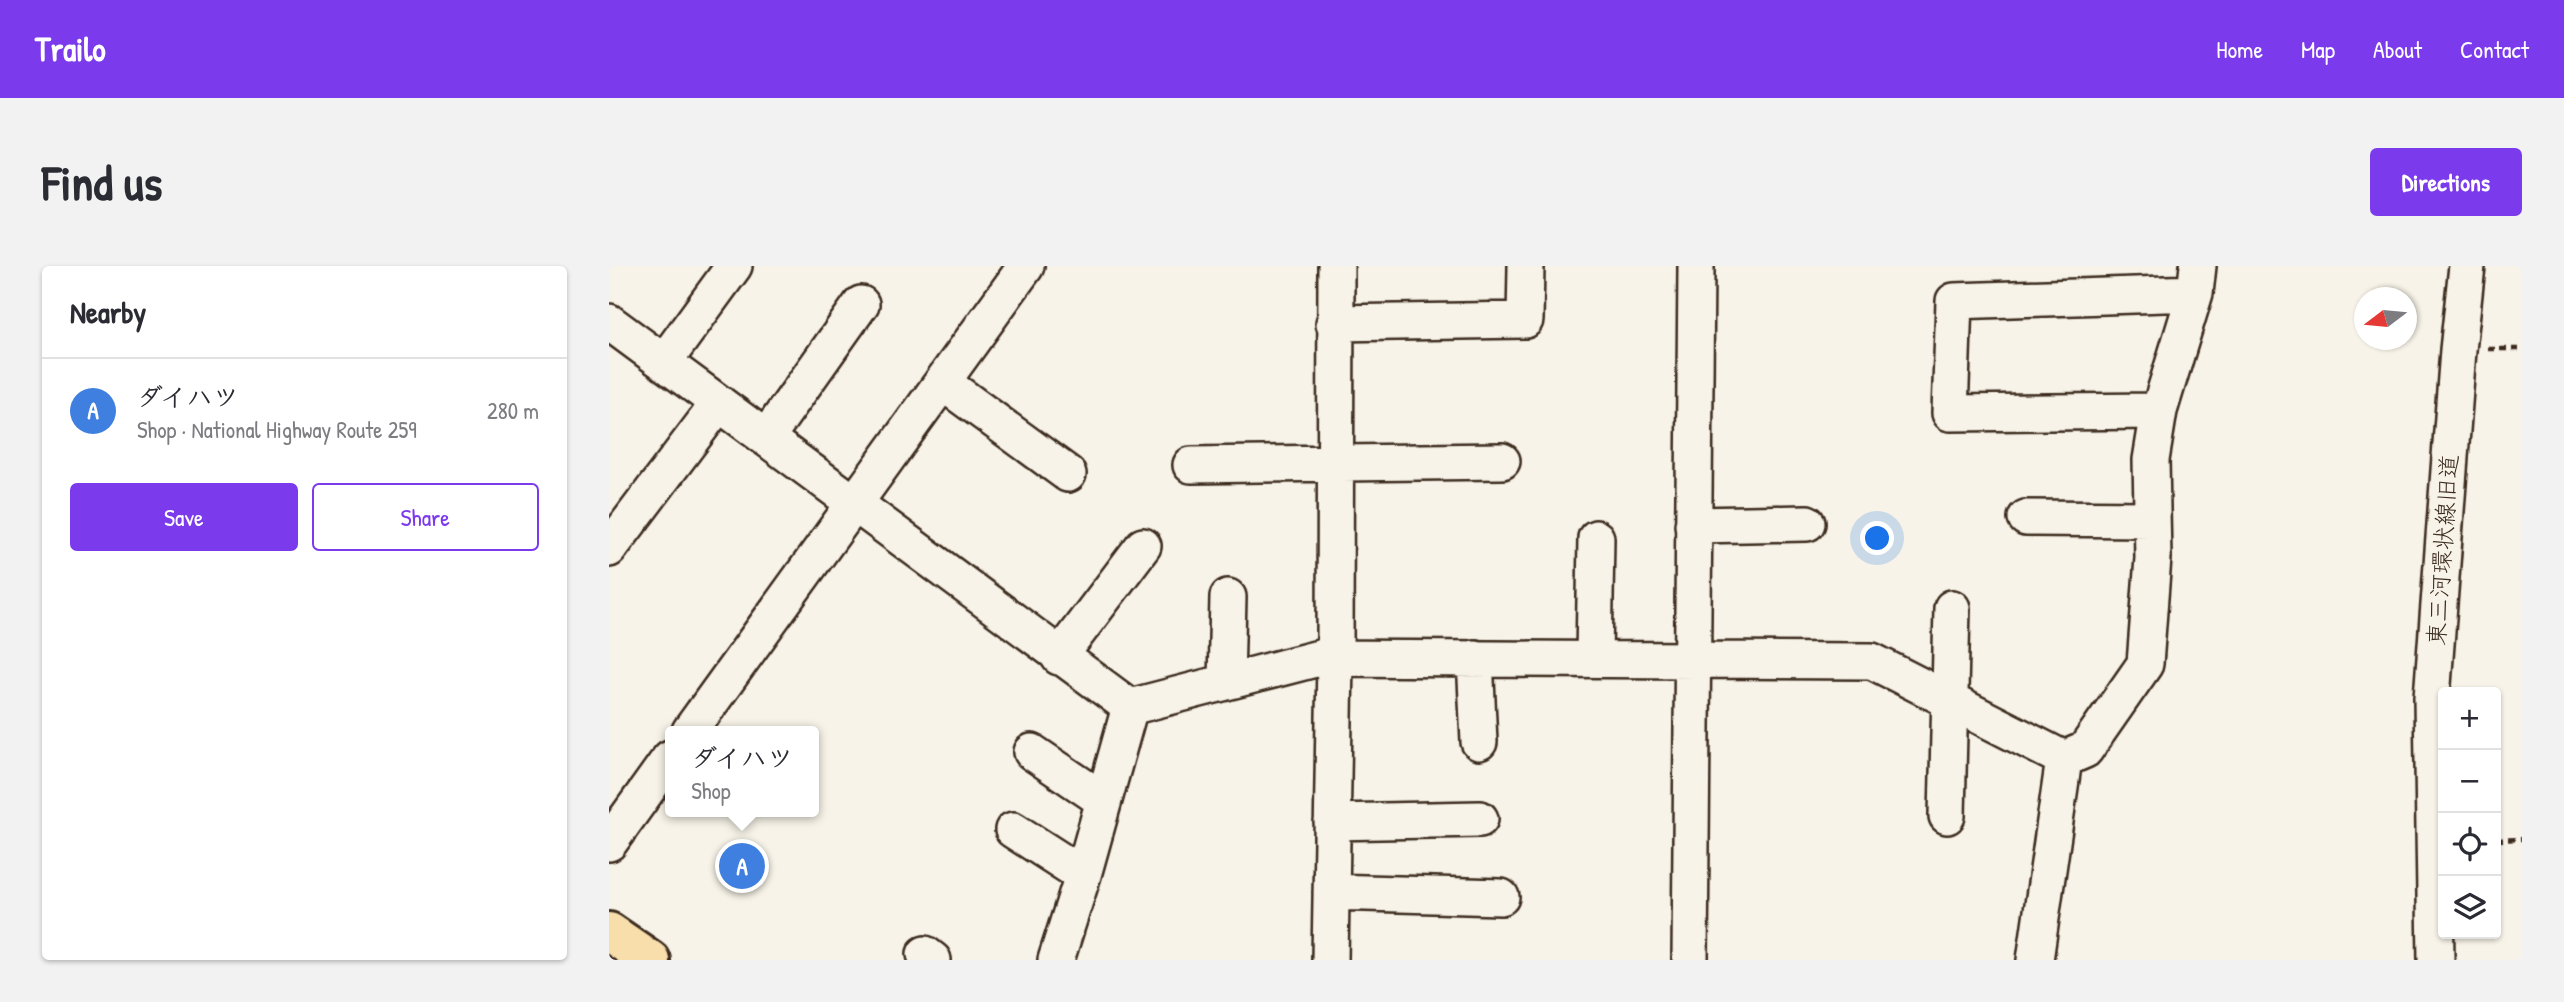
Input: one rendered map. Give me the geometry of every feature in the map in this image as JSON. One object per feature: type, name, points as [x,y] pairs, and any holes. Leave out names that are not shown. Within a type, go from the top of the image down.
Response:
[{"type":"highway","points":[[609,932],[650,960]]},
{"type":"street","points":[[664,362],[734,266]]},
{"type":"street","points":[[694,726],[1026,266]]},
{"type":"street","points":[[1330,960],[1335,659],[1336,266]]},
{"type":"street","points":[[1334,323],[1525,320],[1526,266]]},
{"type":"street","points":[[1690,960],[1696,266]]},
{"type":"street","name":"東三河環状線旧道","points":[[2436,960],[2432,698],[2458,350],[2467,266]]},
{"type":"street","points":[[2064,759],[2085,750],[2145,664],[2153,558],[2151,460],[2159,411],[2197,279],[1954,301],[1950,413],[2159,411]]},
{"type":"street","points":[[766,438],[861,304]]},
{"type":"street","points":[[609,322],[1130,707],[1319,658],[1872,661],[2064,759]]},
{"type":"street","points":[[942,383],[1068,474]]},
{"type":"street","points":[[609,548],[719,403]]},
{"type":"street","points":[[1191,465],[1502,461]]},
{"type":"street","points":[[2026,518],[2151,519]]},
{"type":"street","points":[[1693,525],[1807,523]]},
{"type":"street","points":[[1594,658],[1595,538]]},
{"type":"street","points":[[1059,657],[1143,546]]},
{"type":"street","points":[[1226,682],[1227,597]]},
{"type":"street","points":[[1947,816],[1952,608]]},
{"type":"street","points":[[1475,658],[1479,742]]},
{"type":"street","points":[[1056,960],[1130,707]]},
{"type":"street","points":[[1032,752],[1103,800]]},
{"type":"street","points":[[2035,960],[2064,759]]},
{"type":"street","points":[[609,843],[665,765]]},
{"type":"street","points":[[1332,822],[1480,819]]},
{"type":"street","points":[[1013,830],[1083,875]]},
{"type":"street","points":[[1331,892],[1501,897]]},
{"type":"path","points":[[2501,840],[2522,839]]},
{"type":"place","name":"ダイハツ","points":[[742,866]]}]
